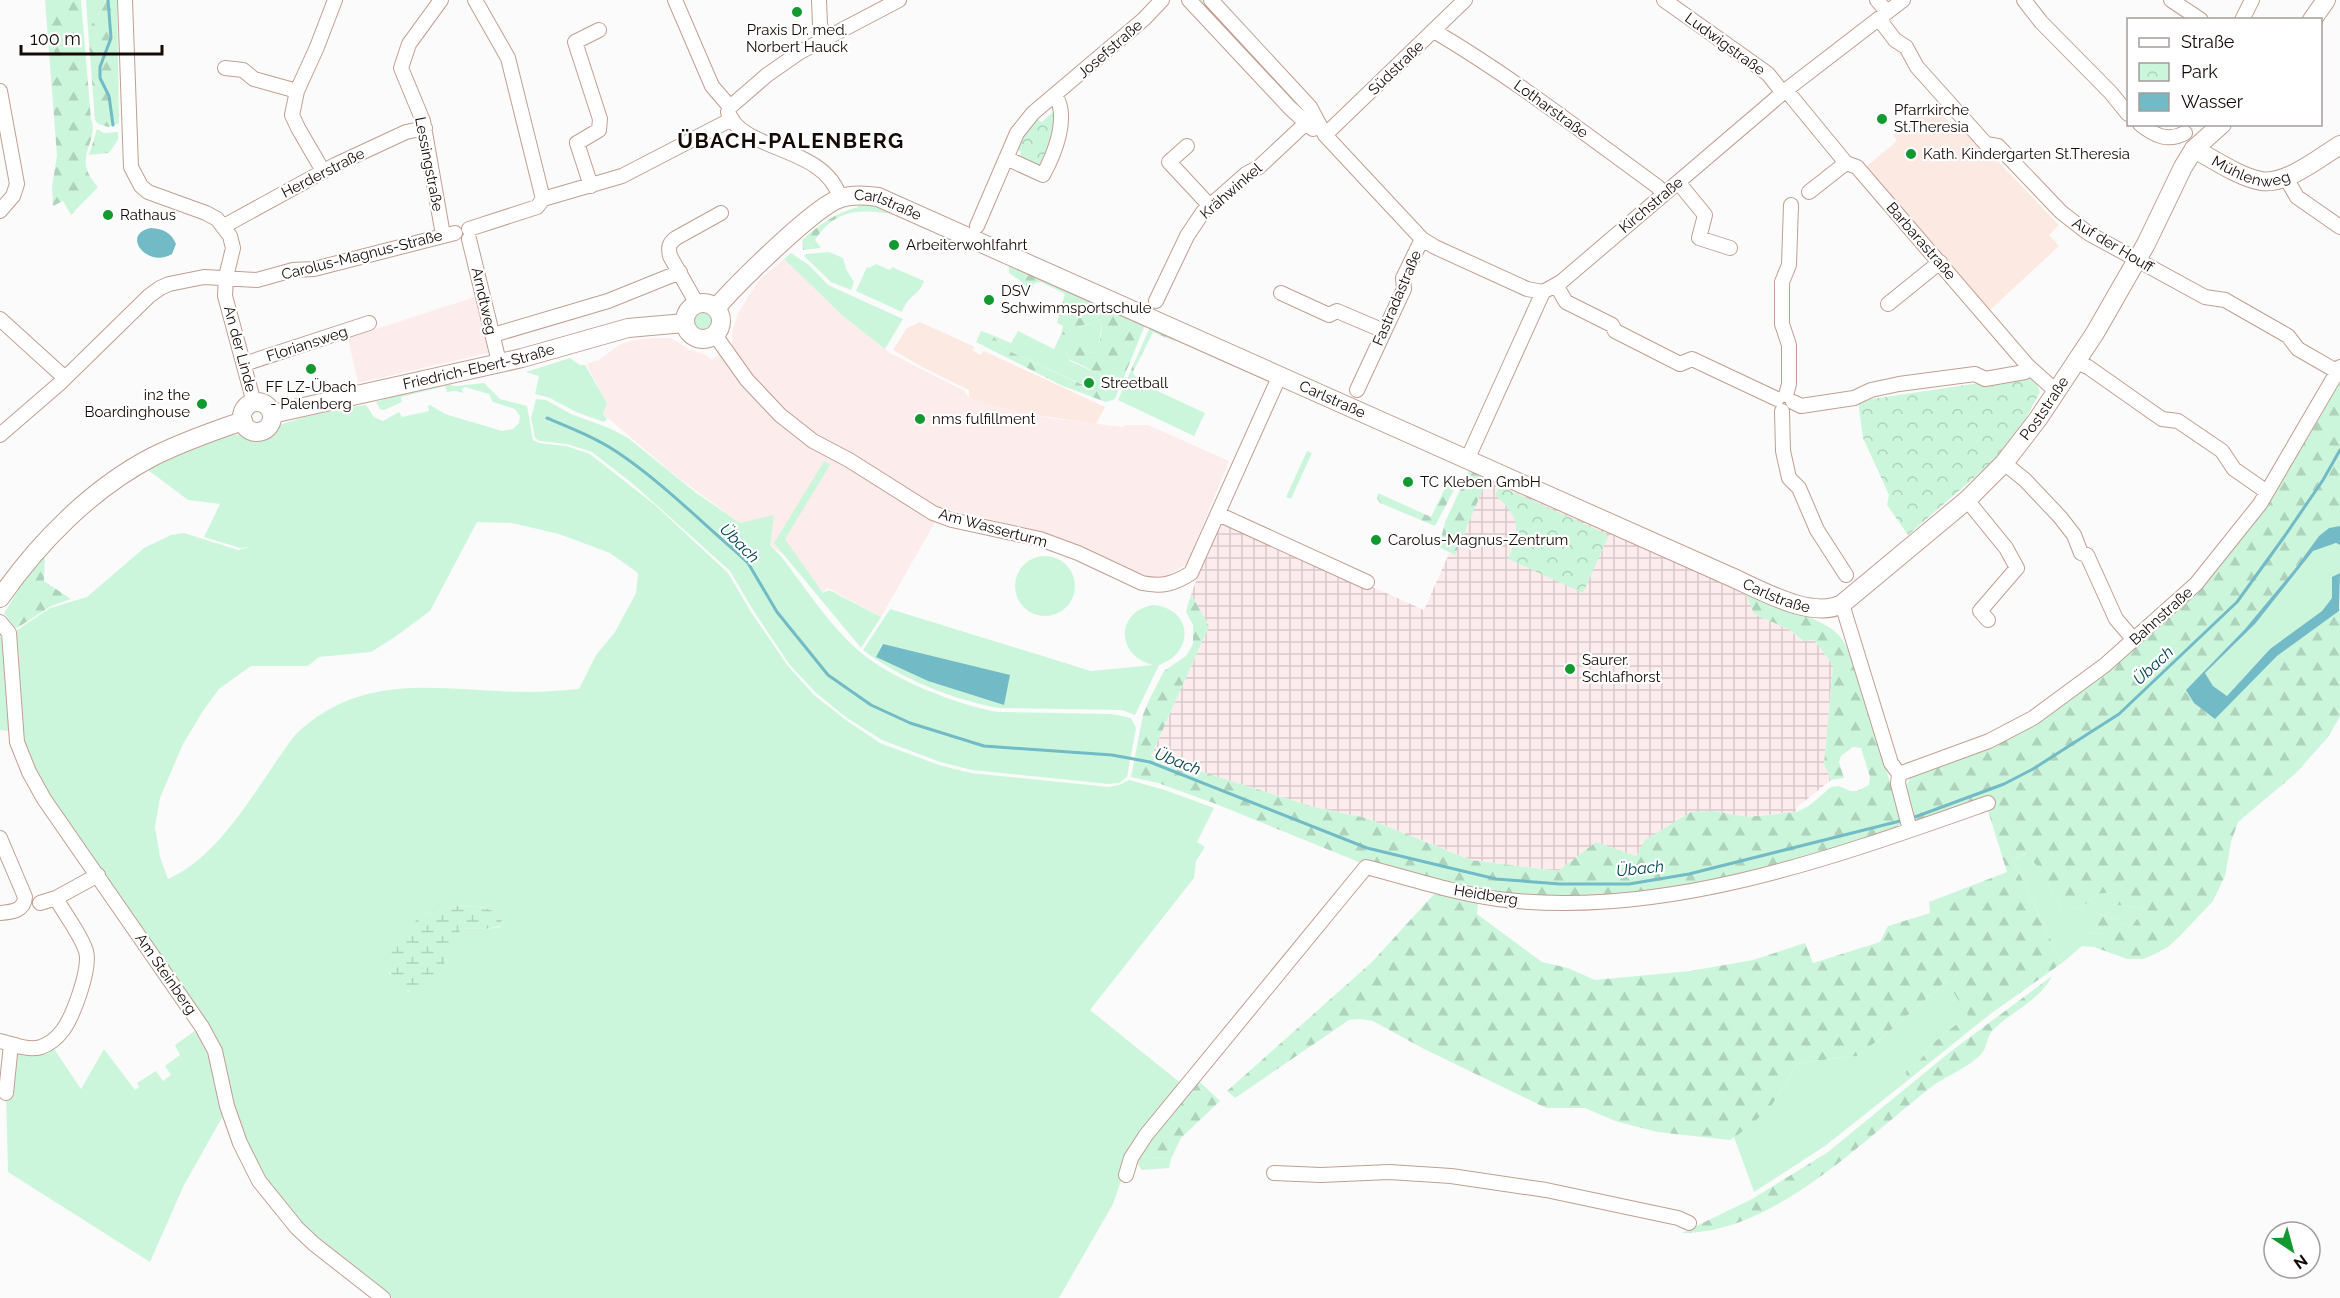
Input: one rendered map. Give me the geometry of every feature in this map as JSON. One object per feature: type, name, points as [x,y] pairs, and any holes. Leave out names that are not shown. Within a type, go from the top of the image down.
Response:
[{"type":"main road","points":[[2313,18],[2325,1]]},
{"type":"main road","name":"Poststraße","points":[[1833,606],[1967,500],[2004,463],[2057,392],[2138,260],[2194,149],[2220,126]]},
{"type":"main road","name":"Mühlenweg","points":[[2194,149],[2250,178],[2262,181],[2286,178],[2340,145]]},
{"type":"main road","name":"Carlstraße","points":[[840,198],[859,195],[878,197],[1785,600],[1810,608],[1833,606]]},
{"type":"main road","points":[[716,308],[783,243],[828,205],[840,198]]},
{"type":"main road","points":[[697,303],[705,303],[716,308],[721,321],[715,335],[704,339],[695,337],[687,330],[685,323],[687,313],[697,303]]},
{"type":"main road","name":"Friedrich-Ebert-Straße","points":[[243,421],[250,430],[261,432],[270,425],[272,414],[522,358],[628,328],[685,323]]},
{"type":"main road","points":[[0,598],[23,568],[61,526],[106,486],[154,456],[206,433],[243,421],[245,410],[254,403],[265,405],[272,414]]},
{"type":"street","points":[[125,0],[131,167],[141,186],[154,194],[206,213],[224,226]]},
{"type":"street","points":[[323,171],[292,115],[297,91],[335,0]]},
{"type":"street","name":"Lessingstraße","points":[[441,0],[409,44],[401,63],[403,74],[417,103],[425,128],[449,234]]},
{"type":"street","points":[[475,0],[508,58],[543,199]]},
{"type":"street","points":[[675,0],[712,86],[731,113],[752,135],[826,172],[838,189],[840,198]]},
{"type":"street","points":[[819,0],[819,25],[826,38]]},
{"type":"street","name":"Carolus-Magnus-Straße","points":[[0,435],[65,378],[127,320],[149,296],[169,284],[204,277],[226,277],[246,281],[269,278],[293,270],[314,269],[449,234],[461,226],[469,234],[537,207],[543,199],[622,176],[731,113],[767,75],[800,52],[899,0]]},
{"type":"street","name":"Josefstraße","points":[[977,226],[1006,158],[1020,130],[1033,113],[1126,35],[1162,0]]},
{"type":"street","points":[[1189,0],[1305,124],[1325,135]]},
{"type":"street","points":[[1211,0],[1310,107],[1325,135],[1422,239],[1527,289],[1550,289],[1566,302],[1612,325],[1615,332],[1680,364],[1692,359],[1785,402],[1801,406],[1854,398],[1871,390],[1899,384],[1975,374],[1985,379],[2025,372],[2030,369]]},
{"type":"street","name":"Südstraße","points":[[1325,135],[1465,0]]},
{"type":"street","name":"Ludwigstraße","points":[[1664,0],[1762,70],[1785,92]]},
{"type":"street","name":"Auf der Houff","points":[[1876,0],[1895,40],[1906,46],[1917,68],[1986,144],[1998,146],[2061,212],[2088,232],[2205,297],[2225,300],[2288,336],[2298,349],[2339,370]]},
{"type":"street","name":"Kirchstraße","points":[[1467,460],[1550,289],[1785,92],[1903,0]]},
{"type":"street","points":[[2024,0],[2041,22],[2111,93],[2127,113]]},
{"type":"street","points":[[2171,0],[2198,18]]},
{"type":"street","points":[[2243,18],[2252,0]]},
{"type":"street","points":[[591,186],[577,143],[599,130],[600,119],[575,42],[599,30]]},
{"type":"street","name":"Lotharstraße","points":[[1434,31],[1504,75],[1642,175],[1663,194]]},
{"type":"street","points":[[225,68],[243,70],[254,79],[297,91]]},
{"type":"street","points":[[0,91],[17,184],[13,196],[0,211]]},
{"type":"street","name":"Barbarastraße","points":[[1785,92],[1846,163],[1857,167],[2030,369],[2057,392]]},
{"type":"street","points":[[1006,158],[1043,175],[1059,138],[1060,110],[1055,95]]},
{"type":"street","name":"Krähwinkel","points":[[1156,301],[1187,236],[1203,212],[1246,174],[1259,167],[1305,124]]},
{"type":"street","points":[[2143,126],[2166,139],[2176,138],[2186,129],[2194,149]]},
{"type":"street","name":"Herderstraße","points":[[224,226],[323,171],[406,132],[425,128]]},
{"type":"street","points":[[1187,146],[1169,162],[1210,206]]},
{"type":"street","points":[[1809,192],[1846,163]]},
{"type":"street","points":[[2286,178],[2297,197],[2340,227]]},
{"type":"street","points":[[1678,182],[1705,215],[1699,238],[1730,248]]},
{"type":"street","points":[[1791,206],[1789,265],[1782,282],[1782,324],[1790,345],[1783,452],[1789,478],[1799,488],[1817,530],[1846,575]]},
{"type":"street","points":[[697,303],[670,256],[668,248],[670,242],[721,213]]},
{"type":"street","name":"An der Linde","points":[[224,226],[230,236],[232,248],[225,296],[254,403]]},
{"type":"street","name":"Arndtweg","points":[[469,234],[499,362]]},
{"type":"street","name":"Fastradastraße","points":[[1357,390],[1404,289],[1403,278],[1422,239]]},
{"type":"street","points":[[1888,304],[1940,262]]},
{"type":"street","name":"Friedrich-Ebert-Straße","points":[[493,335],[605,302],[680,272]]},
{"type":"street","points":[[1281,293],[1329,315],[1337,311],[1384,331]]},
{"type":"street","points":[[0,319],[65,378]]},
{"type":"street","name":"Floriansweg","points":[[244,364],[369,323]]},
{"type":"street","name":"Am Wasserturm","points":[[715,335],[747,380],[780,415],[813,441],[849,460],[933,513],[952,520],[1040,540],[1078,553],[1142,583],[1169,585],[1191,573],[1280,375]]},
{"type":"street","points":[[2076,362],[2088,367],[2162,419],[2178,421],[2222,451],[2234,469],[2267,492]]},
{"type":"street","name":"Bahnstraße","points":[[1899,774],[1981,745],[2016,729],[2055,704],[2134,640],[2196,584],[2267,492],[2339,370]]},
{"type":"street","points":[[2004,463],[2045,501],[2074,535],[2081,553],[2087,555],[2116,619],[2134,640]]},
{"type":"street","points":[[1967,500],[2006,548],[2017,568],[1980,611],[1988,620]]},
{"type":"street","points":[[1218,514],[1367,582]]},
{"type":"street","points":[[1833,606],[1891,763],[1899,774],[1898,784],[1907,817]]},
{"type":"street","name":"Am Steinberg","points":[[0,622],[9,633],[15,727],[23,759],[45,799],[202,1027],[215,1051],[227,1106],[240,1143],[259,1181],[297,1228],[383,1298]]},
{"type":"street","name":"Heidberg","points":[[1126,1175],[1131,1158],[1146,1135],[1366,867],[1497,899],[1597,903],[1654,896],[1738,881],[1804,864],[1907,817],[1988,803]]},
{"type":"street","points":[[0,838],[24,897],[24,904],[20,909],[0,914]]},
{"type":"street","points":[[40,903],[56,898],[98,875]]},
{"type":"street","points":[[6,1093],[5,1042],[34,1049],[53,1041],[65,1026],[80,992],[87,953],[56,898]]},
{"type":"street","points":[[1274,1173],[1321,1175],[1389,1172],[1451,1176],[1557,1192],[1678,1218],[1689,1223]]},
{"type":"shaded area","points":[[1932,104],[1961,134],[1967,129],[2059,225],[2049,235],[2059,246],[1990,310],[1866,167],[1897,141],[1893,135]]},
{"type":"shaded area","points":[[784,259],[843,316],[890,353],[965,391],[969,398],[1049,418],[1123,427],[1124,425],[1148,425],[1229,461],[1187,564],[1167,576],[1156,578],[1042,532],[943,508],[881,617],[828,588],[823,592],[792,561],[676,476],[603,414],[607,403],[586,364],[599,360],[619,345],[652,338],[671,338],[712,360],[732,344],[732,333],[738,313],[759,280]]},
{"type":"shaded area","points":[[478,296],[492,352],[358,383],[348,338]]},
{"type":"shaded area","points":[[920,322],[975,347],[972,350],[980,355],[984,351],[1105,407],[1096,424],[1023,413],[969,398],[969,390],[893,350],[907,328]]},
{"type":"shaded area","points":[[1484,475],[1745,592],[1754,614],[1790,630],[1802,641],[1814,640],[1833,665],[1824,764],[1831,780],[1796,808],[1796,812],[1746,817],[1714,811],[1637,857],[1596,842],[1558,871],[1472,860],[1366,818],[1314,807],[1151,756],[1209,626],[1191,594],[1221,519],[1424,610]]},
{"type":"green space","points":[[45,0],[81,0],[93,128],[87,151],[86,167],[98,187],[71,215],[63,201],[53,206],[52,186],[57,156]]},
{"type":"green space","points":[[86,0],[105,0],[104,6],[88,30]]},
{"type":"green space","points":[[105,0],[117,0],[119,123],[109,127],[98,124],[95,120],[88,30],[104,6]]},
{"type":"green space","points":[[1193,0],[1208,0],[1306,106],[1300,112]]},
{"type":"green space","points":[[1054,111],[1055,135],[1039,170],[1018,161],[1021,152],[1016,149],[1024,130],[1036,119],[1042,122]]},
{"type":"green space","points":[[97,129],[104,133],[118,132],[118,140],[109,153],[89,155]]},
{"type":"green space","points":[[860,203],[892,210],[892,214],[849,213],[831,222],[815,240],[821,248],[803,250],[802,240],[808,235],[835,216],[858,207]]},
{"type":"green space","points":[[829,252],[843,258],[846,269],[854,282],[851,290],[831,282],[804,256]]},
{"type":"green space","points":[[791,253],[809,265],[828,285],[903,319],[885,349],[843,316],[784,259]]},
{"type":"green space","points":[[876,264],[890,270],[892,267],[924,281],[902,312],[856,291],[867,267]]},
{"type":"green space","points":[[1009,266],[1145,325],[1115,399],[1106,402],[1063,386],[976,342],[981,331],[990,334],[1009,351],[1094,390],[1101,375],[1069,359],[1066,348],[1067,341],[1075,342],[1090,353],[1094,352],[1100,341],[1102,323],[1087,324],[1064,335],[1061,334],[1063,326],[1057,323],[1065,294],[1041,282],[1035,283],[1031,290],[1028,290],[1022,282],[1009,273]]},
{"type":"green space","points":[[704,307],[714,311],[718,321],[714,331],[704,335],[694,331],[690,321],[694,311]]},
{"type":"green space","points":[[1095,322],[1102,323],[1098,350],[1090,353],[1074,342],[1067,353],[1070,361],[1101,375],[1095,390],[1009,351],[990,334],[1011,343],[1018,331],[1054,349],[1061,334],[1064,335],[1075,328]]},
{"type":"green space","points":[[1150,327],[1177,338],[1174,341],[1153,332],[1132,374],[1131,370]]},
{"type":"green space","points":[[570,358],[580,365],[585,365],[607,403],[603,414],[607,419],[604,422],[576,412],[550,398],[535,394],[539,376],[526,372]]},
{"type":"green space","points":[[1131,370],[1140,383],[1205,413],[1194,436],[1118,400]]},
{"type":"green space","points":[[2027,376],[2036,382],[2040,392],[2026,418],[1997,458],[1908,535],[1887,505],[1889,495],[1863,438],[1858,401]]},
{"type":"green space","points":[[2340,376],[2340,526],[2329,528],[2319,536],[2245,629],[2186,690],[2215,718],[2277,656],[2339,611],[2340,607],[2340,716],[2329,736],[2295,774],[2238,822],[2231,842],[2225,876],[2213,901],[2168,947],[2143,959],[2127,959],[2094,947],[2102,938],[2102,934],[2088,932],[2083,924],[2085,914],[2092,911],[2132,926],[2144,909],[2112,904],[2114,892],[2097,894],[2086,904],[2064,914],[2044,874],[2026,853],[2013,860],[2062,963],[1989,1015],[1907,1081],[1906,1071],[1920,1060],[1932,1044],[1968,1015],[1946,981],[1889,1032],[1857,1056],[1798,1063],[1772,1105],[1749,1127],[1730,1140],[1657,1132],[1615,1121],[1585,1108],[1546,1108],[1424,1049],[1373,1021],[1360,1019],[1349,1020],[1235,1098],[1227,1091],[1372,962],[1435,893],[1478,903],[1477,914],[1542,962],[1568,968],[1595,980],[1690,971],[1753,960],[1805,943],[1813,963],[1880,942],[1888,926],[1930,913],[1929,902],[2007,872],[1985,801],[1914,825],[1906,798],[1910,778],[1916,773],[1990,746],[2192,595]]},
{"type":"green space","points":[[484,383],[500,399],[527,406],[533,440],[539,443],[566,446],[590,454],[655,505],[728,573],[751,612],[788,666],[814,695],[880,743],[939,765],[971,773],[1109,787],[1129,780],[1214,808],[1197,842],[1205,847],[1196,861],[1194,878],[1090,1010],[1183,1085],[1130,1155],[1113,1204],[1059,1298],[392,1298],[319,1242],[298,1221],[265,1177],[242,1130],[218,1049],[47,796],[23,746],[14,632],[50,608],[87,597],[144,548],[171,535],[184,533],[238,550],[250,547],[240,548],[204,537],[220,504],[188,500],[148,470],[182,452],[218,438],[242,434],[250,440],[259,440],[282,424],[366,405],[374,417],[383,421],[399,412],[402,417],[429,411],[428,406],[430,405],[445,414],[502,431],[513,429],[519,423],[520,416],[515,409],[493,402],[489,394],[465,387],[462,389],[463,393],[447,392],[445,386],[401,397],[402,402],[384,410],[380,409],[376,402],[408,391],[445,384],[456,386]],"holes":[[[477,522],[512,523],[559,534],[610,553],[638,573],[636,593],[615,632],[596,655],[579,689],[528,692],[406,688],[377,692],[349,700],[322,714],[295,735],[239,816],[223,835],[188,868],[168,879],[160,857],[155,827],[160,798],[183,744],[219,689],[251,666],[308,666],[319,657],[371,652],[395,637],[430,611]],[[457,906],[482,907],[493,911],[502,920],[500,927],[462,928],[456,939],[409,992],[389,973],[427,913]]]},
{"type":"green space","points":[[536,399],[546,400],[571,414],[609,428],[628,438],[695,492],[740,523],[774,515],[770,545],[848,641],[872,661],[906,681],[944,697],[998,712],[1112,714],[1131,718],[1136,728],[1127,777],[1119,783],[1109,784],[972,770],[940,762],[882,740],[847,718],[815,692],[789,664],[730,571],[633,484],[592,452],[567,444],[540,441],[535,438],[531,418]]},
{"type":"green space","points":[[1307,451],[1312,453],[1291,499],[1286,497]]},
{"type":"green space","points":[[824,461],[830,465],[785,539],[823,593],[829,590],[881,617],[861,648],[774,543]]},
{"type":"green space","points":[[1470,469],[1488,477],[1455,555],[1439,547],[1445,522]]},
{"type":"green space","points":[[1446,486],[1454,490],[1435,526],[1380,503],[1377,498],[1378,493],[1431,517]]},
{"type":"green space","points":[[1500,486],[1609,535],[1583,593],[1508,559],[1515,540],[1516,524],[1509,510],[1495,495]]},
{"type":"green space","points":[[2336,543],[2340,545],[2340,573],[2333,577],[2332,598],[2322,611],[2270,649],[2227,696],[2213,686],[2205,673],[2255,624],[2313,551]]},
{"type":"green space","points":[[45,555],[44,581],[71,599],[51,606],[17,628],[14,627],[43,593],[34,584],[32,571]]},
{"type":"green space","points":[[1045,556],[1066,565],[1075,586],[1066,607],[1045,616],[1024,607],[1015,586],[1024,565]]},
{"type":"green space","points":[[32,571],[34,584],[44,593],[14,627],[4,613]]},
{"type":"green space","points":[[1745,592],[1825,625],[1838,634],[1843,641],[1848,649],[1905,829],[1772,870],[1609,900],[1498,896],[1371,867],[1216,804],[1158,783],[1131,777],[1143,715],[1149,700],[1164,671],[1186,656],[1193,644],[1193,625],[1186,612],[1191,594],[1209,626],[1151,756],[1314,807],[1366,818],[1471,860],[1558,871],[1596,842],[1636,856],[1645,840],[1691,812],[1714,811],[1747,817],[1796,812],[1809,806],[1831,787],[1839,786],[1850,791],[1857,791],[1869,785],[1870,777],[1861,748],[1853,747],[1841,756],[1839,762],[1844,778],[1831,780],[1824,764],[1833,665],[1814,640],[1803,641],[1790,630],[1754,614]]},
{"type":"green space","points":[[1153,605],[1166,608],[1176,614],[1182,622],[1184,641],[1179,651],[1171,659],[1159,665],[1135,715],[1122,710],[998,708],[963,700],[910,679],[863,650],[890,609],[1091,671],[1153,665],[1132,653],[1127,644],[1126,625],[1131,616],[1140,609]],"holes":[[[882,644],[1004,705],[928,681],[877,657]]]},
{"type":"green space","points":[[0,633],[5,652],[9,731],[0,730]]},
{"type":"green space","points":[[2027,853],[2044,874],[2064,914],[2086,904],[2097,894],[2115,892],[2113,904],[2144,909],[2132,926],[2092,911],[2088,932],[2102,934],[2102,938],[2094,947],[2082,946],[2062,963],[2013,860]]},
{"type":"green space","points":[[457,906],[482,907],[493,911],[502,920],[500,926],[486,929],[462,928],[439,972],[427,988],[419,994],[403,988],[393,979],[389,968],[395,944],[414,922],[426,914]]},
{"type":"green space","points":[[2052,976],[2040,992],[1992,1031],[1983,1052],[1978,1057],[1930,1088],[1815,1181],[1750,1218],[1716,1229],[1682,1233],[1752,1199],[1828,1152],[1950,1052]]},
{"type":"green space","points":[[1946,981],[1969,1015],[1932,1044],[1920,1060],[1906,1071],[1907,1081],[1825,1146],[1754,1192],[1734,1137],[1772,1105],[1798,1063],[1857,1056],[1889,1032]]},
{"type":"green space","points":[[196,1030],[214,1067],[224,1114],[184,1185],[150,1262],[8,1172],[6,1093],[10,1050],[52,1046],[81,1089],[104,1049],[135,1090],[139,1087],[137,1083],[156,1071],[163,1081],[171,1075],[165,1066],[180,1055],[175,1045]]},
{"type":"green space","points":[[1198,1080],[1220,1101],[1181,1138],[1171,1159],[1140,1156],[1150,1137]]},
{"type":"green space","points":[[1140,1156],[1171,1159],[1169,1168],[1142,1170],[1137,1163]]},
{"type":"water","points":[[151,228],[163,230],[172,237],[176,244],[172,254],[154,257],[140,249],[137,243],[138,237],[142,231]]},
{"type":"water","points":[[2340,526],[2340,545],[2336,543],[2313,551],[2255,624],[2205,673],[2213,686],[2227,696],[2270,649],[2322,611],[2332,598],[2332,577],[2340,573],[2339,611],[2277,656],[2215,719],[2194,703],[2186,690],[2245,629],[2319,536],[2329,528]]},
{"type":"water","points":[[883,644],[1010,675],[1004,705],[928,681],[876,657]]},
{"type":"waterway","name":"Übach","points":[[108,0],[111,38],[100,67],[100,78],[109,96],[113,125]]},
{"type":"waterway","name":"Übach","points":[[547,418],[601,442],[633,463],[734,550],[748,563],[777,612],[828,675],[871,705],[910,723],[984,746],[1112,755],[1150,762],[1367,848],[1496,879],[1560,884],[1629,884],[1689,874],[1900,821]]},
{"type":"waterway","name":"Übach","points":[[1915,817],[2004,784],[2033,769],[2119,714],[2237,602],[2323,480],[2340,450]]},
{"type":"place","name":"Praxis Dr. med. Norbert Hauck","points":[[797,12]]},
{"type":"place","name":"Pfarrkirche St.Theresia","points":[[1882,119]]},
{"type":"place","name":"Kath. Kindergarten St.Theresia","points":[[1911,154]]},
{"type":"place","name":"Rathaus","points":[[108,215]]},
{"type":"place","name":"Arbeiterwohlfahrt","points":[[894,245]]},
{"type":"place","name":"DSV Schwimmsportschule","points":[[989,300]]},
{"type":"place","name":"FF LZ-Übach - Palenberg","points":[[311,369]]},
{"type":"place","name":"Streetball","points":[[1089,383]]},
{"type":"place","name":"in2 the Boardinghouse","points":[[202,404]]},
{"type":"place","name":"nms fulfillment","points":[[920,419]]},
{"type":"place","name":"TC Kleben GmbH","points":[[1408,482]]},
{"type":"place","name":"Carolus-Magnus-Zentrum","points":[[1376,540]]},
{"type":"place","name":"Saurer. Schlafhorst","points":[[1570,669]]},
{"type":"district","name":"ÜBACH-PALENBERG","points":[[791,141]]}]
